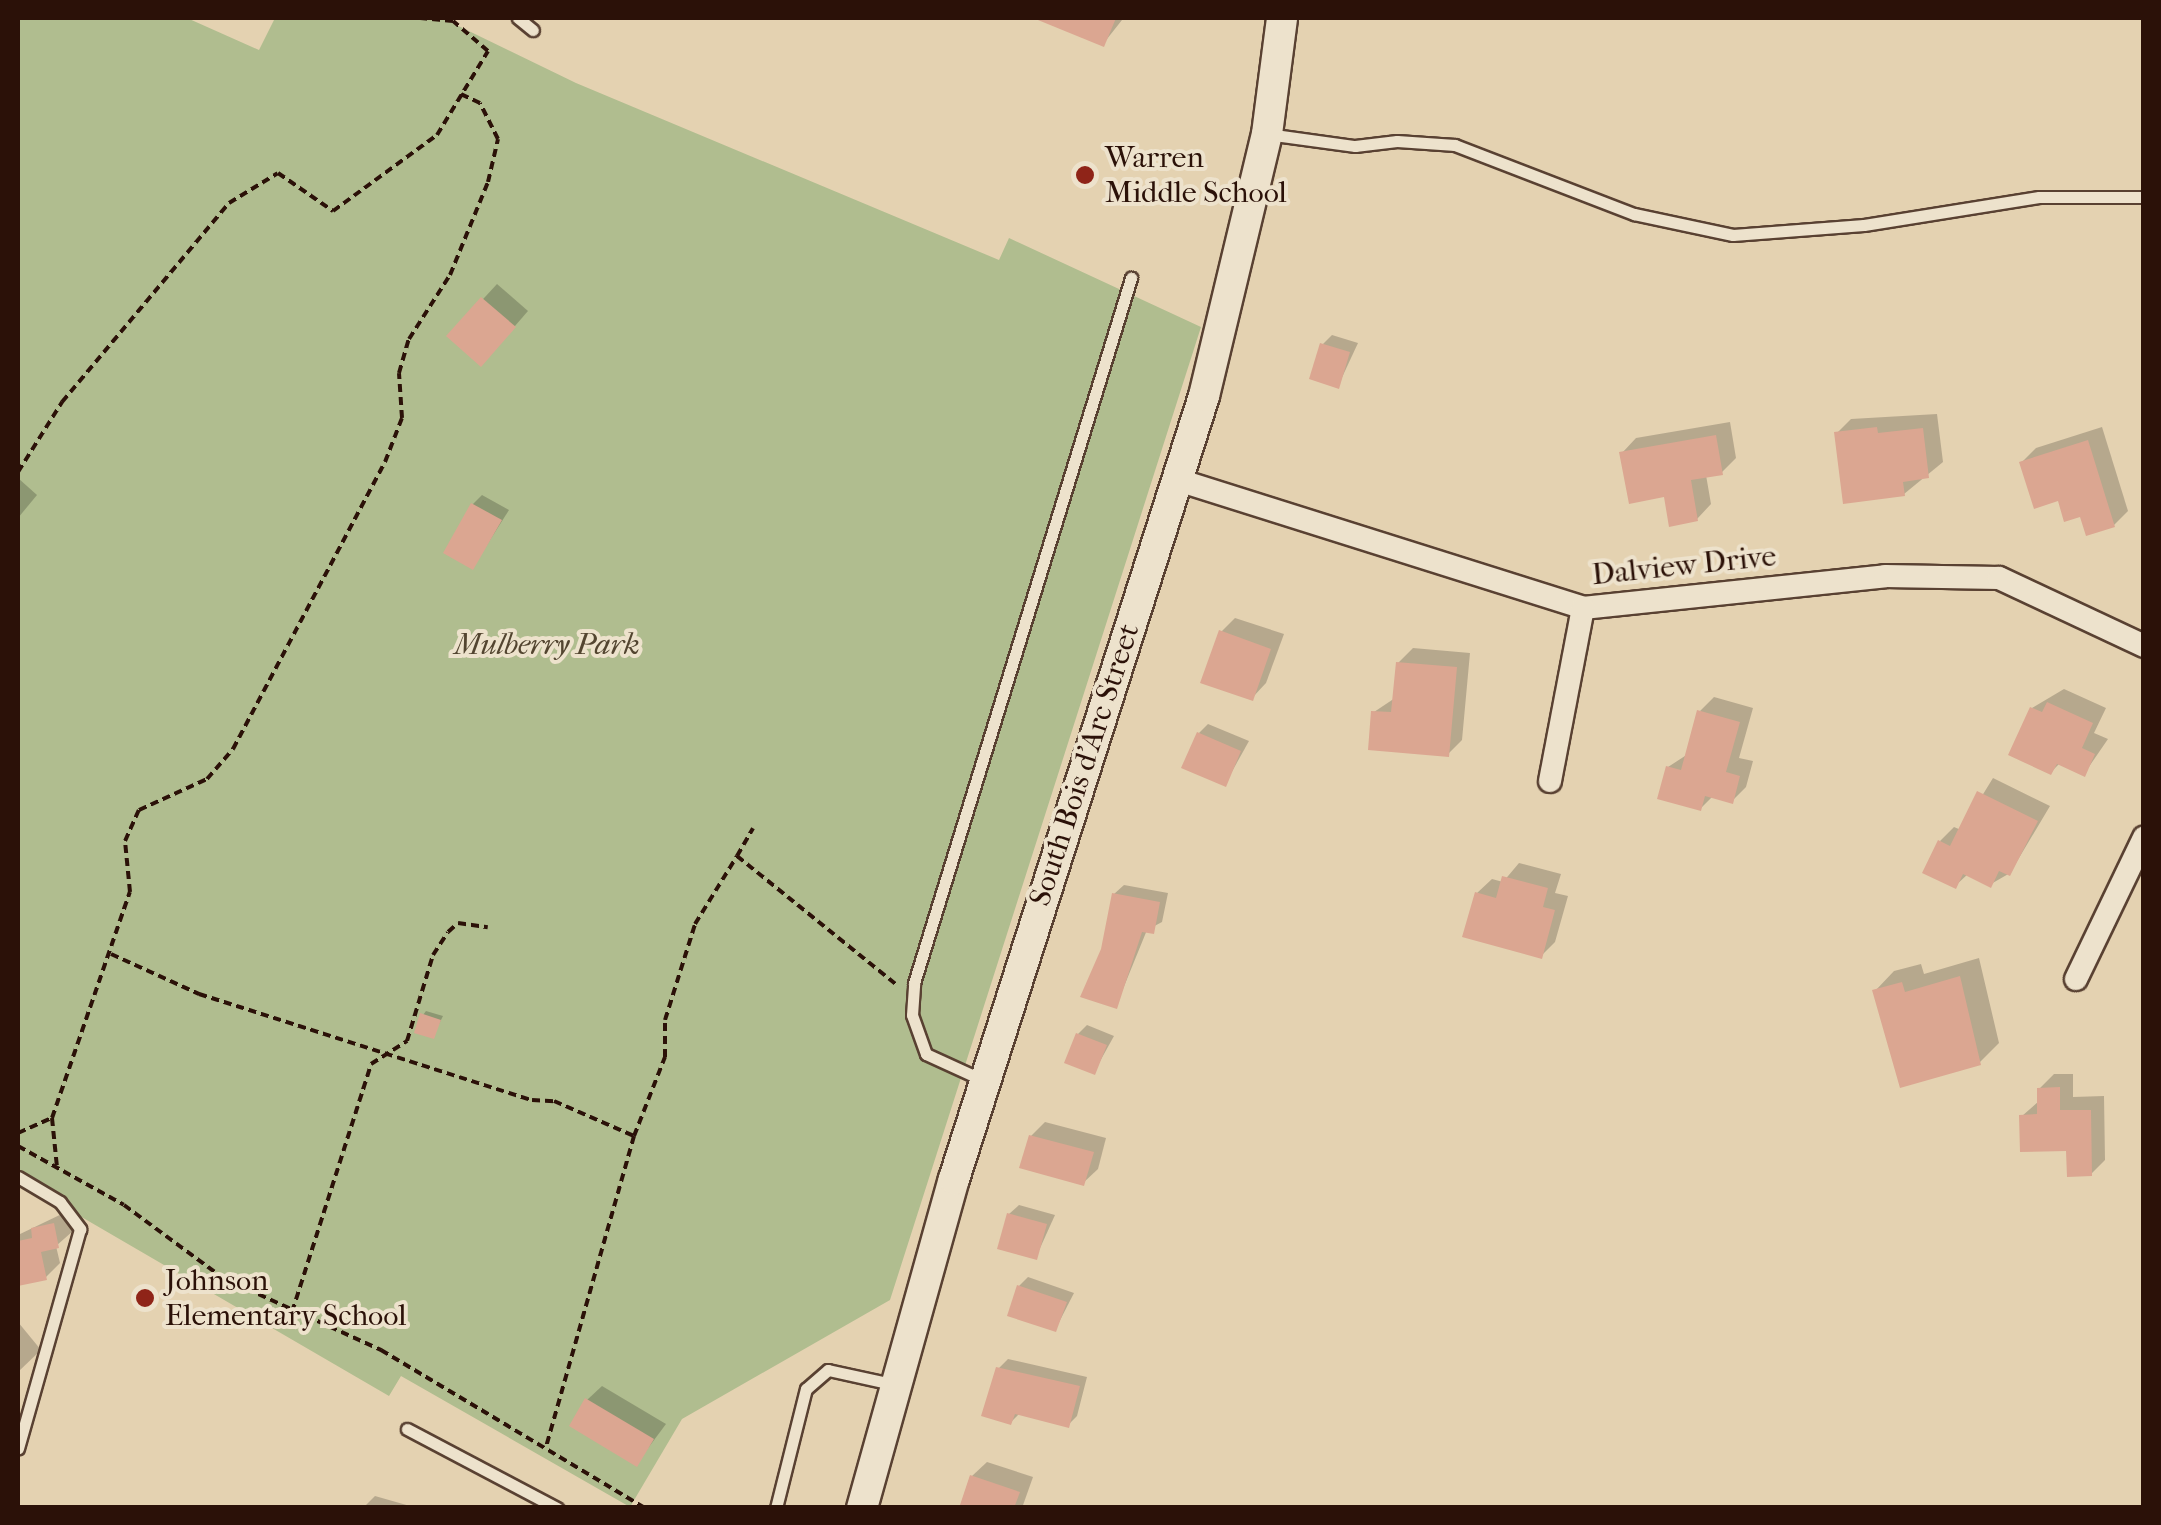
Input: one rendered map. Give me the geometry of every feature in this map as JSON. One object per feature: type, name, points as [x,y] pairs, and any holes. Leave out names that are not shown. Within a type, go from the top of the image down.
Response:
[{"type":"main road","name":"South Bois d'Arc Street","points":[[862,1508],[985,1081],[1204,396],[1267,134],[1282,18]]},
{"type":"street","name":"Dalview Drive","points":[[1175,478],[1583,608],[1885,576],[1999,578],[2144,646]]},
{"type":"street","points":[[1550,781],[1583,608]]},
{"type":"street","points":[[2076,980],[2144,838]]},
{"type":"lane","points":[[518,18],[533,30]]},
{"type":"lane","points":[[1267,134],[1354,146],[1397,141],[1455,146],[1634,214],[1733,235],[1864,225],[2039,197],[2144,197]]},
{"type":"lane","points":[[985,1081],[926,1054],[912,1015],[914,996],[1131,278]]},
{"type":"lane","points":[[18,1177],[60,1202],[80,1229],[18,1448]]},
{"type":"lane","points":[[776,1508],[806,1390],[828,1370],[897,1385]]},
{"type":"lane","points":[[407,1429],[557,1508]]},
{"type":"path","points":[[18,472],[62,402],[229,203],[278,174],[333,211],[437,135],[488,51],[453,21],[420,18]]},
{"type":"path","points":[[58,1170],[52,1118],[130,892],[125,840],[138,810],[207,780],[233,749],[385,462],[402,418],[399,373],[409,339],[450,275],[488,182],[498,139],[480,103],[462,94]]},
{"type":"path","points":[[546,1447],[634,1136],[665,1057],[665,1020],[694,924],[753,828]]},
{"type":"path","points":[[737,856],[914,996]]},
{"type":"path","points":[[292,1312],[371,1064],[407,1042],[434,955],[448,932],[458,923],[488,927]]},
{"type":"path","points":[[109,954],[199,994],[554,1101],[634,1136]]},
{"type":"path","points":[[18,1132],[52,1118]]},
{"type":"path","points":[[18,1146],[124,1205],[224,1278],[381,1350],[645,1508]]},
{"type":"green space","name":"Mulberry Park","points":[[18,18],[187,18],[259,50],[275,18],[442,18],[576,83],[999,260],[1009,238],[1201,327],[890,1300],[682,1419],[630,1507],[401,1376],[389,1396],[18,1180]]},
{"type":"building","points":[[1033,18],[1116,18],[1104,47]]},
{"type":"building","points":[[481,297],[516,327],[481,367],[446,336]]},
{"type":"building","points":[[1320,343],[1350,352],[1339,389],[1309,379]]},
{"type":"building","points":[[1877,427],[1878,433],[1923,428],[1929,478],[1903,482],[1905,496],[1843,504],[1834,432]]},
{"type":"building","points":[[1716,435],[1723,475],[1691,480],[1698,521],[1669,527],[1664,497],[1629,504],[1619,452]]},
{"type":"building","points":[[2088,440],[2115,527],[2086,536],[2080,517],[2064,522],[2058,501],[2034,509],[2019,462]]},
{"type":"building","points":[[471,503],[502,520],[473,570],[443,553]]},
{"type":"building","points":[[1219,630],[1271,649],[1253,701],[1200,683]]},
{"type":"building","points":[[1396,662],[1457,667],[1449,757],[1368,750],[1371,711],[1391,712]]},
{"type":"building","points":[[2047,702],[2093,723],[2082,748],[2095,754],[2085,777],[2057,764],[2051,775],[2008,755],[2030,707],[2042,712]]},
{"type":"building","points":[[1697,710],[1740,722],[1726,772],[1740,776],[1733,804],[1705,796],[1701,811],[1657,799],[1666,766],[1681,770]]},
{"type":"building","points":[[1197,732],[1241,751],[1226,787],[1181,768]]},
{"type":"building","points":[[1977,791],[2038,821],[2010,876],[1999,871],[1991,888],[1963,874],[1956,889],[1922,873],[1938,840],[1950,846]]},
{"type":"building","points":[[1502,876],[1548,888],[1543,907],[1555,910],[1542,959],[1462,937],[1475,892],[1496,898]]},
{"type":"building","points":[[1112,893],[1160,902],[1154,934],[1142,932],[1117,1009],[1080,997],[1101,949]]},
{"type":"building","points":[[1960,976],[1981,1065],[1900,1088],[1872,990],[1902,982],[1905,992]]},
{"type":"building","points":[[420,1013],[441,1020],[434,1039],[414,1033]]},
{"type":"building","points":[[1076,1033],[1107,1045],[1095,1075],[1064,1063]]},
{"type":"building","points":[[2060,1087],[2060,1110],[2091,1110],[2092,1176],[2067,1177],[2066,1151],[2020,1152],[2019,1115],[2037,1114],[2037,1088]]},
{"type":"building","points":[[1029,1135],[1094,1152],[1084,1186],[1019,1168]]},
{"type":"building","points":[[1007,1213],[1047,1224],[1037,1260],[997,1249]]},
{"type":"building","points":[[54,1223],[59,1248],[41,1252],[47,1280],[18,1286],[18,1241],[32,1238],[31,1228]]},
{"type":"building","points":[[1017,1285],[1067,1302],[1056,1332],[1007,1316]]},
{"type":"building","points":[[996,1367],[1080,1386],[1069,1428],[1015,1414],[1011,1425],[981,1416]]},
{"type":"building","points":[[585,1398],[654,1439],[637,1467],[569,1426]]},
{"type":"building","points":[[970,1475],[1020,1492],[1014,1508],[959,1508]]},
{"type":"place","name":"Warren Middle School","points":[[1085,175]]},
{"type":"place","name":"Johnson Elementary School","points":[[145,1298]]}]
